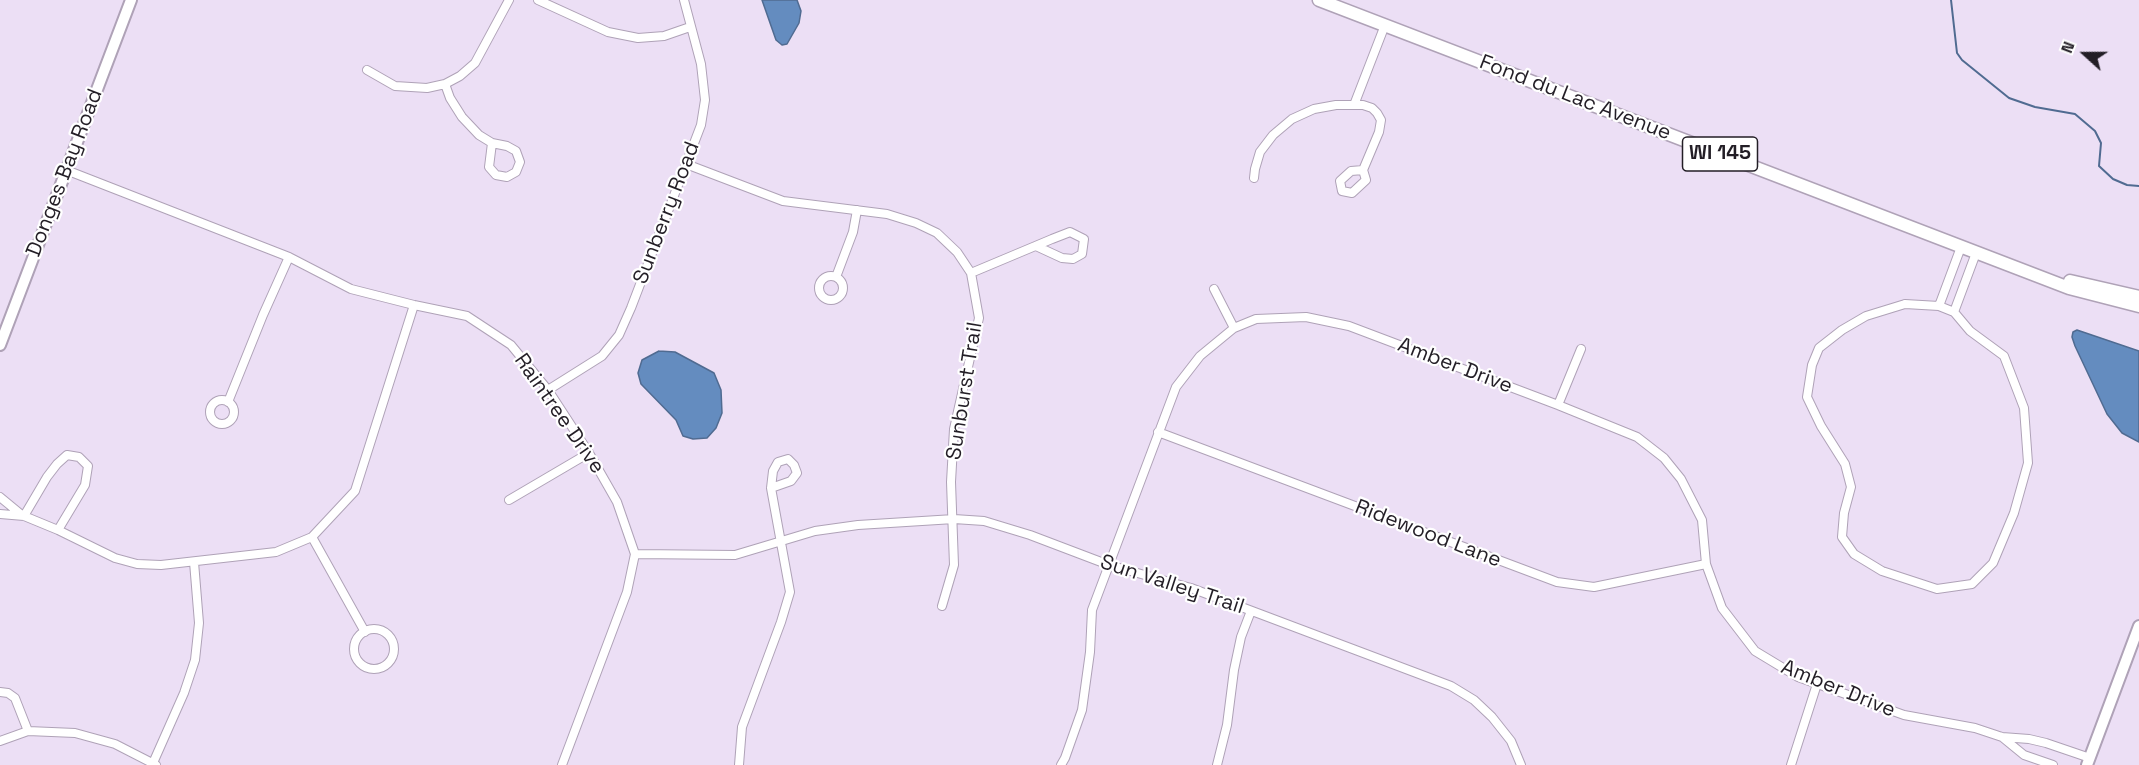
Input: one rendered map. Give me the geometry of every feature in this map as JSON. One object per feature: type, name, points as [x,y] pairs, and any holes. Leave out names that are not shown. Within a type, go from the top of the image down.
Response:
[{"type":"main road","name":"Fond du Lac Avenue","points":[[1319,0],[1976,253],[2085,293],[2139,306]]},
{"type":"main road","name":"Fond du Lac Avenue","points":[[2034,273],[2139,297]]},
{"type":"street","name":"Donges Bay Road","points":[[0,345],[131,0]]},
{"type":"street","points":[[367,70],[395,86],[427,88],[445,84],[460,76],[475,63],[509,0]]},
{"type":"street","points":[[538,0],[608,32],[638,38],[664,36],[690,27]]},
{"type":"street","name":"Sunberry Road","points":[[548,390],[602,356],[619,335],[632,308],[701,125],[705,100],[701,64],[684,0]]},
{"type":"street","points":[[1354,105],[1385,25]]},
{"type":"street","points":[[445,84],[450,98],[462,117],[479,135],[492,143],[507,146],[516,151],[520,162],[516,172],[507,177],[496,175],[489,167],[492,143]]},
{"type":"street","points":[[1254,178],[1260,152],[1292,118],[1314,109],[1336,105],[1363,105],[1372,108],[1381,120],[1379,132],[1363,170]]},
{"type":"street","name":"Sunburst Trail","points":[[686,164],[783,201],[888,214],[907,220],[936,233],[957,252],[970,273],[979,318],[954,429],[951,482],[954,565],[942,606]]},
{"type":"street","name":"Raintree Drive","points":[[66,170],[289,257],[351,289],[467,316],[512,345],[548,390],[589,453],[617,502],[635,554]]},
{"type":"street","points":[[836,277],[853,232],[857,210]]},
{"type":"street","points":[[970,273],[1070,232],[1084,239],[1082,254],[1073,259],[1062,258],[1036,246]]},
{"type":"street","points":[[1939,306],[1960,247]]},
{"type":"street","points":[[1954,312],[1976,253]]},
{"type":"street","points":[[228,402],[262,315],[289,257]]},
{"type":"street","points":[[1214,289],[1234,328]]},
{"type":"street","points":[[1905,304],[1939,306],[1954,312],[1970,331],[2004,356],[2024,408],[2028,464],[2014,513],[1993,563],[1972,584],[1937,589],[1882,571],[1854,554],[1842,537],[1844,513],[1851,487],[1845,464],[1821,426],[1807,397],[1812,365],[1819,348],[1842,330],[1866,316],[1905,304]]},
{"type":"street","points":[[0,497],[24,516],[115,558],[137,564],[162,565],[276,552],[312,537],[355,491],[414,305]]},
{"type":"street","name":"Amber Drive","points":[[1061,765],[1082,710],[1090,652],[1092,610],[1176,387],[1200,356],[1234,328],[1256,319],[1306,317],[1349,326],[1637,437],[1664,458],[1682,479],[1702,520],[1706,564],[1722,608],[1755,651],[1798,677],[1904,715],[1975,729],[2002,737],[2046,743],[2088,761]]},
{"type":"street","points":[[1558,405],[1581,350]]},
{"type":"street","name":"Ridewood Lane","points":[[1158,432],[1557,582],[1594,587],[1706,564]]},
{"type":"street","points":[[509,500],[589,453]]},
{"type":"street","points":[[24,516],[57,464],[67,455],[79,457],[88,466],[85,486],[58,530]]},
{"type":"street","points":[[739,765],[742,727],[781,622],[790,591],[771,488]]},
{"type":"street","points":[[0,514],[24,516]]},
{"type":"street","name":"Sun Valley Trail","points":[[635,554],[735,555],[814,531],[858,525],[954,519],[984,521],[1030,535],[1109,565],[1191,588],[1451,687],[1474,700],[1492,717],[1511,741],[1521,765]]},
{"type":"street","points":[[312,537],[364,632]]},
{"type":"street","points":[[562,765],[627,592],[635,554]]},
{"type":"street","points":[[0,741],[28,731],[75,733],[115,744],[155,764],[195,660],[198,623],[194,562]]},
{"type":"street","points":[[1217,765],[1227,725],[1241,637],[1251,611]]},
{"type":"street","points":[[2088,761],[2139,626]]},
{"type":"street","points":[[377,630],[392,640],[394,652],[392,658],[383,667],[376,669],[363,666],[355,656],[356,642],[364,632],[377,630]]},
{"type":"street","points":[[1791,765],[1817,684]]},
{"type":"street","points":[[0,692],[8,693],[15,698],[28,731]]},
{"type":"street","name":"Amber Drive","points":[[2002,737],[2024,755],[2053,765]]},
{"type":"water","points":[[762,0],[797,0],[801,11],[799,23],[787,44],[782,45],[776,40]]},
{"type":"water","points":[[2077,330],[2139,351],[2139,442],[2122,433],[2107,414],[2075,346],[2072,337],[2073,332]]},
{"type":"water","points":[[659,351],[675,352],[714,373],[721,390],[722,413],[716,428],[707,438],[693,439],[683,436],[676,420],[641,384],[638,373],[642,360]]},
{"type":"waterway","points":[[1951,0],[1957,53],[1962,60],[2009,98],[2035,107],[2075,114],[2095,131],[2101,143],[2099,166],[2113,179],[2127,185],[2139,186]]}]
